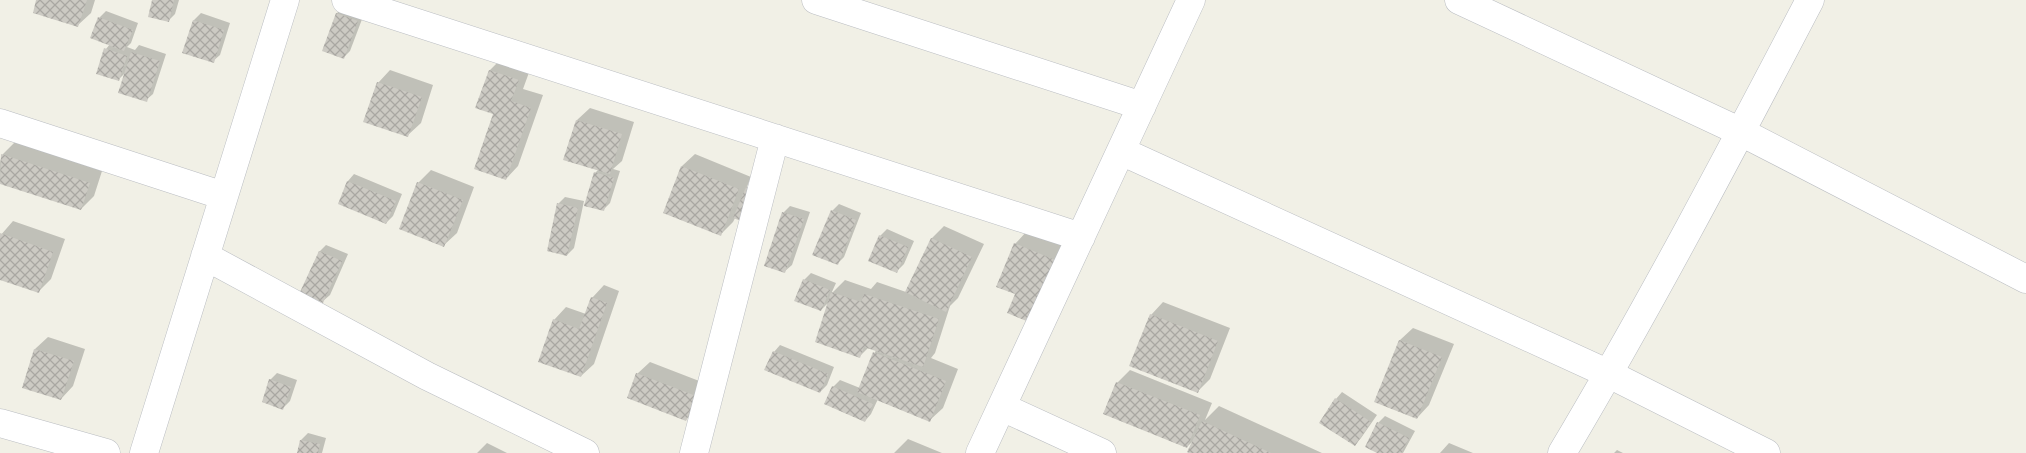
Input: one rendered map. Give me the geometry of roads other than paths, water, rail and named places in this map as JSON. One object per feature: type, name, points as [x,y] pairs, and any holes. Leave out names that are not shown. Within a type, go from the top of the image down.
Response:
[{"type":"street","points":[[144,453],[284,0]]},
{"type":"street","points":[[346,0],[1081,237]]},
{"type":"street","points":[[816,0],[1142,106]]},
{"type":"street","points":[[980,453],[1191,0]]},
{"type":"street","points":[[1459,0],[1742,132],[2026,279]]},
{"type":"street","points":[[1562,453],[1609,374],[1742,132],[1810,0]]},
{"type":"street","points":[[0,123],[224,196]]},
{"type":"street","points":[[694,453],[775,138]]},
{"type":"street","points":[[1120,151],[1609,374],[1766,453]]},
{"type":"street","points":[[205,256],[427,376],[585,453]]},
{"type":"street","points":[[1002,407],[1102,453]]},
{"type":"street","points":[[0,423],[106,453]]}]
